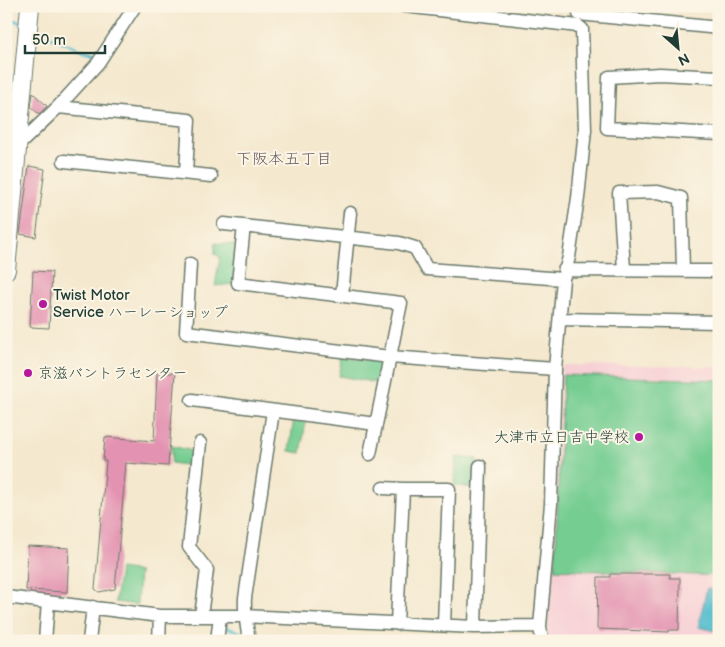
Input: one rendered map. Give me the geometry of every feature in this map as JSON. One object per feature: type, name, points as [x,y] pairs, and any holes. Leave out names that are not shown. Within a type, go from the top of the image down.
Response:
[{"type":"main road","points":[[6,270],[12,151],[29,19]]},
{"type":"street","points":[[12,151],[58,108],[98,63],[135,6]]},
{"type":"street","points":[[404,6],[579,15],[719,28]]},
{"type":"street","points":[[542,641],[540,626],[551,504],[555,369],[563,275],[569,257],[578,198],[585,130],[585,64],[579,15]]},
{"type":"street","points":[[607,128],[609,77],[660,74],[719,77]]},
{"type":"street","points":[[58,108],[190,120],[186,173]]},
{"type":"street","points":[[585,130],[607,128],[719,134]]},
{"type":"street","points":[[69,165],[211,176]]},
{"type":"street","points":[[624,269],[619,193],[658,192],[681,198],[683,270]]},
{"type":"street","points":[[342,295],[350,213]]},
{"type":"street","points":[[224,224],[399,244],[415,248],[426,269],[563,275],[624,269],[719,271]]},
{"type":"street","points":[[244,226],[238,283],[401,303],[370,454]]},
{"type":"street","points":[[190,264],[186,332],[390,358],[555,369]]},
{"type":"street","points":[[560,319],[719,322]]},
{"type":"street","points":[[192,400],[376,424]]},
{"type":"street","points":[[249,641],[244,616],[272,411]]},
{"type":"street","points":[[200,442],[189,547],[207,570],[202,616]]},
{"type":"street","points":[[475,627],[480,466]]},
{"type":"street","points":[[382,488],[449,489],[444,625]]},
{"type":"street","points":[[397,624],[402,489]]},
{"type":"street","points":[[6,596],[160,616],[244,616],[475,627],[540,626]]},
{"type":"street","points":[[45,641],[48,602]]},
{"type":"street","points":[[89,641],[93,607]]},
{"type":"street","points":[[158,641],[160,616]]},
{"type":"street","points":[[218,641],[220,616]]},
{"type":"shaded area","name":"大津市立日吉中学校","points":[[566,365],[719,367],[719,641],[547,641],[562,368]]},
{"type":"green space","points":[[215,243],[238,245],[234,284],[215,286],[220,257],[215,254]]},
{"type":"green space","points":[[343,357],[384,361],[378,383],[339,376]]},
{"type":"green space","name":"大津市立日吉中学校","points":[[563,375],[719,380],[719,576],[555,569]]},
{"type":"green space","points":[[294,418],[306,419],[301,453],[289,451]]},
{"type":"green space","points":[[172,446],[193,451],[192,466],[171,463]]},
{"type":"green space","points":[[456,457],[477,459],[473,488],[454,485]]},
{"type":"green space","points":[[120,569],[139,572],[137,605],[115,602]]},
{"type":"water","points":[[707,588],[719,591],[719,621],[716,631],[698,627]]},
{"type":"building","points":[[33,93],[47,106],[39,114],[31,107]]},
{"type":"building","points":[[29,166],[45,169],[36,237],[20,234]]},
{"type":"building","points":[[33,271],[52,272],[49,328],[30,327]]},
{"type":"building","points":[[157,373],[175,373],[168,466],[126,463],[115,589],[99,592],[95,589],[106,461],[103,461],[105,437],[154,441]]},
{"type":"building","points":[[28,546],[69,548],[67,592],[26,590]]},
{"type":"building","points":[[610,574],[670,574],[670,578],[680,578],[679,630],[669,630],[669,632],[597,629],[598,577],[610,577]]},
{"type":"waterway","points":[[6,17],[24,24]]},
{"type":"waterway","points":[[34,29],[80,50],[98,54]]},
{"type":"waterway","points":[[224,627],[240,632]]},
{"type":"waterway","points":[[257,638],[261,641]]},
{"type":"place","name":"Twist Motor Service ハーレーショップ","points":[[43,304]]},
{"type":"place","name":"京滋バントラセンター","points":[[28,373]]},
{"type":"place","name":"大津市立日吉中学校","points":[[639,437]]},
{"type":"district","name":"下阪本五丁目","points":[[284,159]]}]
